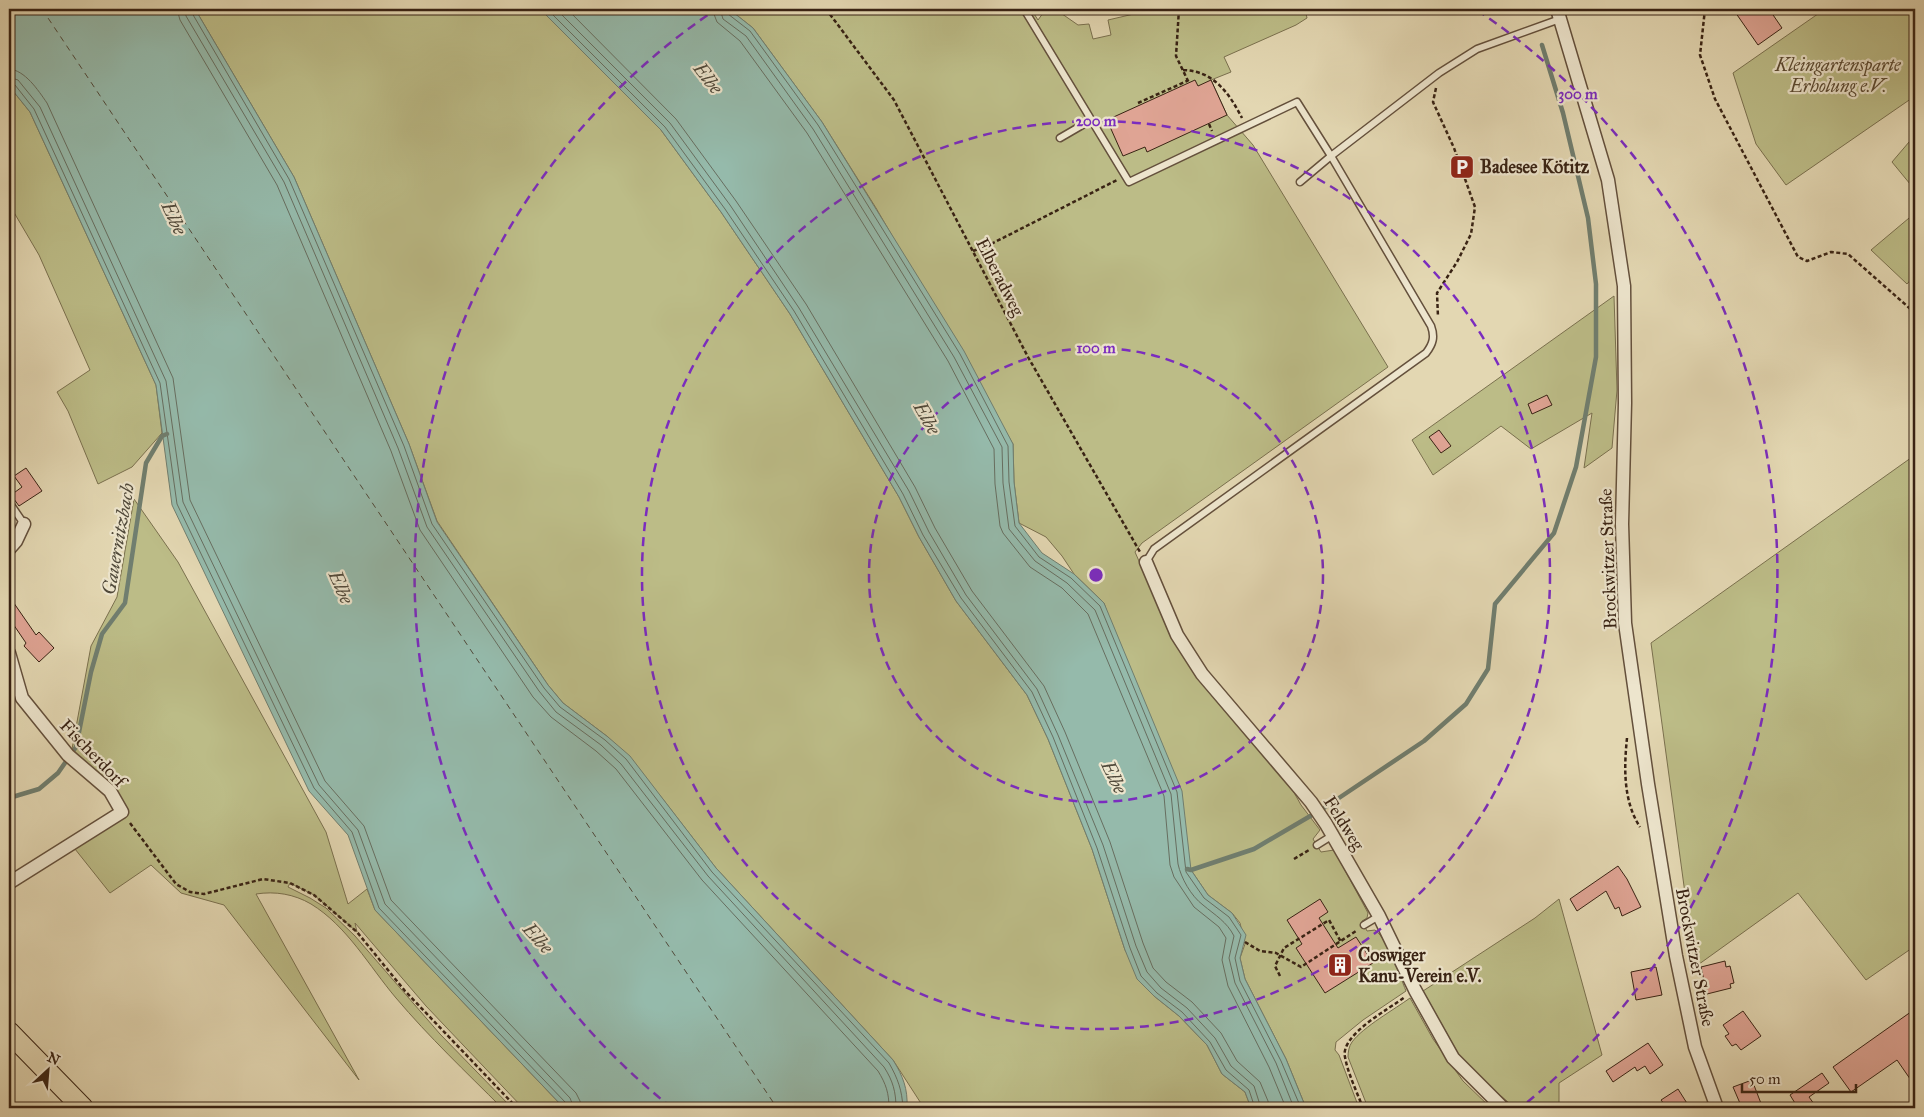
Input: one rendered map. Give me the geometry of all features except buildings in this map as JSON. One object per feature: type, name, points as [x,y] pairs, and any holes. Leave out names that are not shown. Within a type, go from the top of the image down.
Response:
[{"type":"main road","points":[[9,1032],[83,1108]]},
{"type":"street","name":"Brockwitzer Straße","points":[[1559,14],[1608,180],[1624,286],[1625,403],[1622,524],[1625,623],[1676,956],[1695,1047],[1717,1108]]},
{"type":"street","points":[[9,549],[16,541],[24,524]]},
{"type":"street","name":"Feldweg","points":[[1146,562],[1178,635],[1202,674],[1311,802],[1330,830],[1379,916],[1415,990],[1453,1058],[1503,1108]]},
{"type":"street","name":"Fischerdorf","points":[[9,653],[22,698],[72,758],[110,791],[122,812],[9,883]]},
{"type":"lane","points":[[1024,9],[1129,182],[1297,102],[1431,326],[1434,335],[1432,346],[1426,354],[1154,549],[1146,562]]},
{"type":"lane","points":[[1300,182],[1439,73],[1477,49],[1559,14]]},
{"type":"lane","points":[[1060,138],[1091,120]]},
{"type":"lane","points":[[9,502],[24,524]]},
{"type":"lane","points":[[1317,845],[1330,830]]},
{"type":"lane","points":[[1364,925],[1379,916]]},
{"type":"path","name":"Elberadweg","points":[[826,9],[894,100],[1028,356],[1146,562]]},
{"type":"path","points":[[1138,103],[1188,81],[1176,56],[1180,9]]},
{"type":"path","points":[[1705,9],[1700,55],[1715,99],[1798,257],[1806,261],[1831,252],[1848,254],[1915,313]]},
{"type":"path","points":[[1183,70],[1194,70],[1216,82],[1232,99],[1246,126]]},
{"type":"path","points":[[1434,335],[1438,317],[1437,293],[1457,262],[1471,234],[1475,207],[1454,148],[1433,102],[1439,73]]},
{"type":"path","points":[[972,251],[991,244],[1119,179],[1129,182]]},
{"type":"path","points":[[1627,737],[1624,766],[1632,807],[1639,826],[1646,832],[1656,835]]},
{"type":"path","points":[[122,812],[176,884],[190,892],[204,894],[263,878],[290,883],[314,895],[357,932],[405,991],[517,1108]]},
{"type":"path","points":[[1294,859],[1317,845]]},
{"type":"path","points":[[1280,976],[1274,966],[1284,948],[1329,920],[1341,942]]},
{"type":"path","points":[[1245,942],[1260,951],[1276,953],[1301,967],[1364,925]]},
{"type":"path","points":[[1363,1108],[1344,1055],[1347,1042],[1357,1031],[1406,997]]},
{"type":"green space","points":[[195,9],[540,9],[661,130],[721,212],[790,314],[899,497],[919,537],[956,601],[1027,695],[1048,739],[1092,849],[1125,950],[1154,996],[1179,1016],[1207,1045],[1222,1074],[1245,1092],[1251,1108],[924,1108],[893,1060],[716,868],[662,798],[608,737],[563,703],[548,685],[437,521],[409,444],[294,177]]},
{"type":"green space","points":[[729,9],[1031,9],[1038,20],[1046,9],[1055,9],[1078,25],[1089,24],[1093,39],[1111,35],[1108,20],[1138,13],[1142,9],[1305,9],[1307,18],[1296,25],[1224,57],[1231,72],[1211,80],[1227,115],[1253,145],[1388,367],[1142,543],[1135,552],[1172,636],[1292,789],[1301,805],[1320,830],[1313,839],[1321,852],[1334,850],[1368,913],[1367,918],[1362,921],[1367,931],[1375,930],[1380,935],[1397,967],[1406,991],[1363,1020],[1336,1042],[1335,1050],[1339,1055],[1359,1108],[1306,1108],[1286,1059],[1245,979],[1240,958],[1245,944],[1240,923],[1232,913],[1208,895],[1191,870],[1104,603],[1074,574],[1046,537],[1019,523],[1014,482],[1013,444],[876,208],[822,122],[753,28]]},
{"type":"green space","name":"Kleingartensparte Erholung e.V.","points":[[1825,9],[1915,9],[1915,96],[1786,185],[1756,144],[1733,73]]},
{"type":"green space","points":[[9,86],[30,112],[156,385],[162,433],[132,467],[98,484],[68,411],[57,392],[90,370],[39,255],[9,204]]},
{"type":"green space","points":[[1915,135],[1915,190],[1892,162]]},
{"type":"green space","points":[[1915,213],[1915,275],[1907,284],[1871,250]]},
{"type":"green space","points":[[1614,296],[1617,390],[1612,448],[1584,468],[1592,413],[1531,449],[1501,426],[1433,475],[1412,440]]},
{"type":"green space","points":[[1915,455],[1915,946],[1866,980],[1798,893],[1695,967],[1651,643]]},
{"type":"green space","points":[[134,499],[178,562],[326,832],[348,904],[367,889],[375,910],[564,1108],[523,1108],[426,1006],[355,923],[357,932],[314,895],[290,883],[288,887],[326,908],[355,936],[440,1034],[512,1108],[502,1108],[421,1027],[347,935],[336,923],[311,904],[284,894],[256,894],[359,1080],[224,905],[181,893],[151,865],[110,893],[75,849],[124,818],[72,749],[91,646],[117,597]]},
{"type":"green space","points":[[1559,899],[1602,1055],[1559,1083],[1559,1108],[1515,1108],[1487,1084],[1459,1055],[1423,991],[1535,918]]},
{"type":"green space","points":[[1410,998],[1433,1039],[1463,1081],[1491,1108],[1368,1108],[1348,1057],[1350,1045],[1364,1030]]},
{"type":"water","name":"Elbe","points":[[9,9],[195,9],[294,177],[409,444],[437,522],[548,685],[563,703],[630,756],[716,868],[893,1060],[904,1083],[907,1095],[907,1108],[564,1108],[375,910],[348,835],[309,791],[172,505],[156,385],[30,112],[9,86]]},
{"type":"water","name":"Elbe","points":[[540,9],[729,9],[753,28],[822,122],[964,351],[1013,444],[1014,482],[1019,523],[1042,553],[1074,574],[1104,603],[1182,791],[1191,870],[1208,895],[1232,913],[1246,935],[1240,958],[1245,979],[1286,1059],[1306,1108],[1251,1108],[1245,1092],[1222,1074],[1207,1045],[1179,1016],[1154,996],[1137,979],[1125,950],[1092,849],[1048,739],[1027,695],[956,601],[919,537],[899,497],[790,314],[721,212],[661,130]]},
{"type":"waterway","points":[[1187,869],[1191,870],[1254,849],[1324,808],[1424,741],[1466,704],[1488,669],[1495,604],[1554,533],[1576,467],[1596,357],[1596,284],[1588,218],[1563,113],[1542,45]]},
{"type":"waterway","name":"Gauernitzbach","points":[[9,798],[39,789],[58,773],[76,747],[91,672],[102,634],[125,603],[146,463],[162,436],[167,434]]},
{"type":"ferry route","points":[[42,9],[777,1108]]},
{"type":"place","name":"Badesee Kötitz","points":[[1462,167]]},
{"type":"place","name":"Coswiger Kanu-Verein e.V.","points":[[1340,965]]}]
